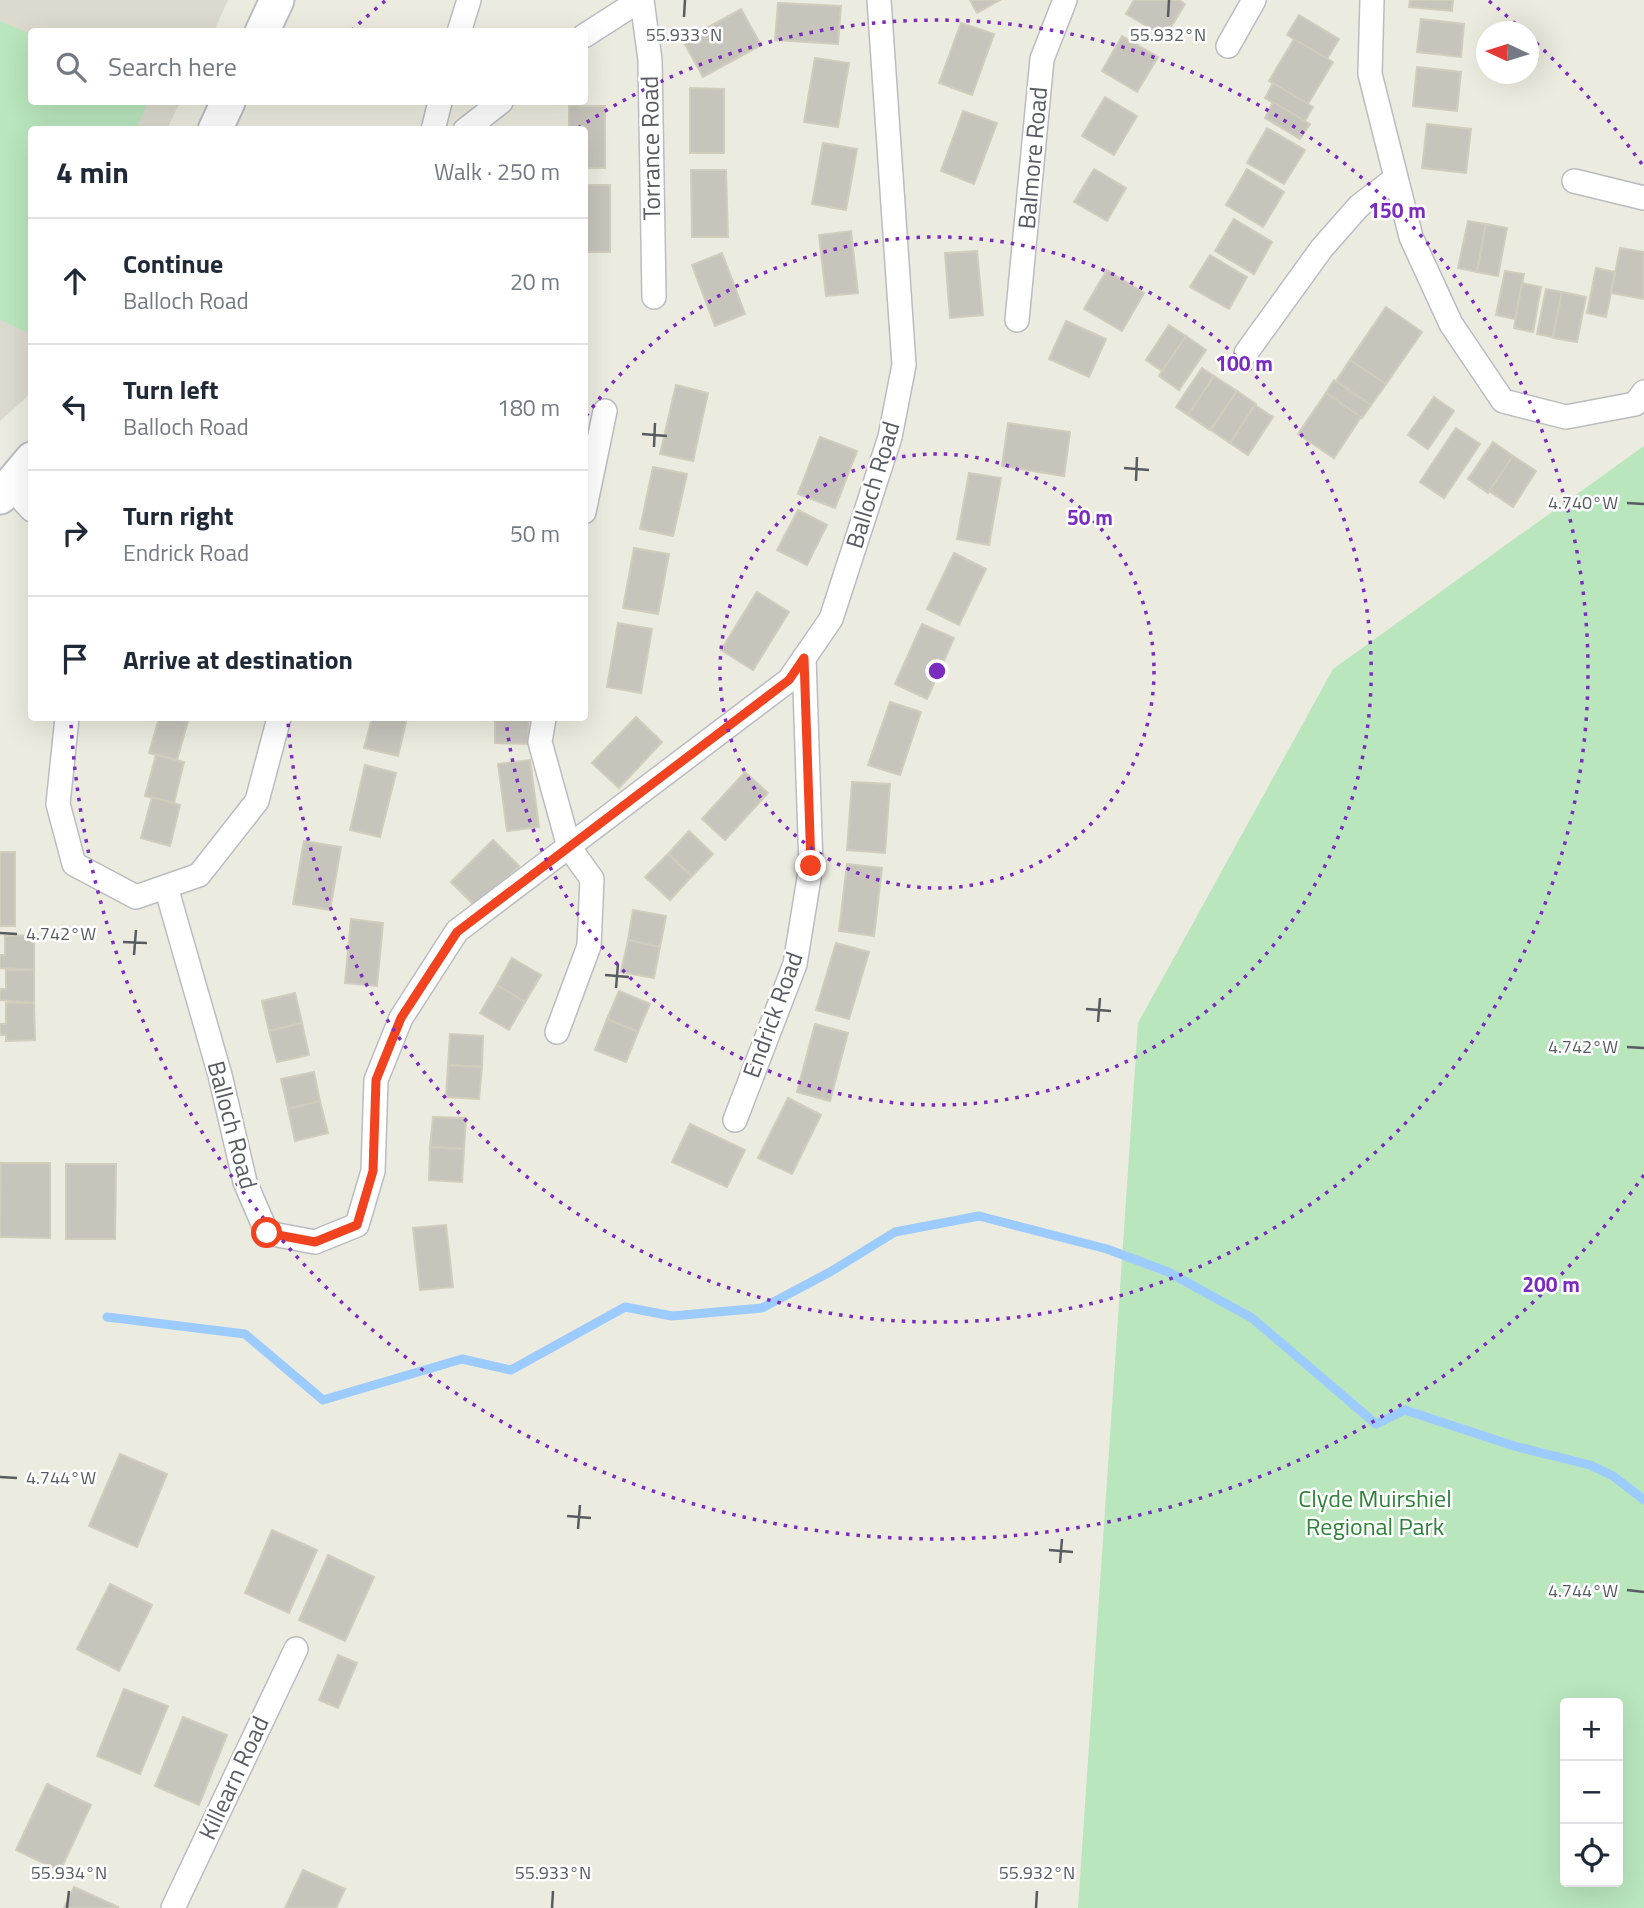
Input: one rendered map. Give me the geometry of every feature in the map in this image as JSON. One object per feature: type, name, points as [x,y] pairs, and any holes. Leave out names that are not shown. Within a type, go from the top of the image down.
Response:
[{"type":"main road","points":[[264,28],[277,0]]},
{"type":"main road","points":[[217,126],[227,105]]},
{"type":"main road","points":[[14,498],[28,468]]},
{"type":"street","points":[[460,28],[469,0]]},
{"type":"street","points":[[588,33],[641,0]]},
{"type":"street","name":"Torrance Road","points":[[641,0],[650,60],[654,297]]},
{"type":"street","name":"Balloch Road","points":[[166,887],[219,1075],[244,1182],[267,1233],[315,1242],[357,1225],[373,1171],[376,1080],[401,1018],[457,932],[789,680],[831,619],[890,437],[904,365],[879,0]]},
{"type":"street","name":"Balmore Road","points":[[1017,320],[1042,59],[1065,0]]},
{"type":"street","points":[[1228,46],[1254,0]]},
{"type":"street","points":[[1372,0],[1370,74],[1411,237],[1451,324],[1503,401],[1566,417],[1635,404],[1644,392]]},
{"type":"street","points":[[434,126],[439,105]]},
{"type":"street","points":[[470,126],[497,105]]},
{"type":"street","points":[[1246,353],[1322,248],[1359,206],[1396,178]]},
{"type":"street","points":[[1574,181],[1644,198]]},
{"type":"street","points":[[588,493],[605,411]]},
{"type":"street","name":"Endrick Road","points":[[734,1120],[795,964],[811,866],[804,658]]},
{"type":"street","points":[[68,721],[58,804],[74,864],[136,897],[199,875],[257,801],[278,721]]},
{"type":"street","points":[[544,721],[540,742],[569,847],[592,880],[589,946],[557,1032]]},
{"type":"street","name":"Killearn Road","points":[[173,1908],[296,1649]]},
{"type":"shaded area","points":[[0,0],[228,0],[215,28],[28,28],[28,105],[179,105],[168,126],[28,126],[28,396],[0,421]]},
{"type":"green space","points":[[0,21],[28,33],[28,105],[147,105],[137,126],[28,126],[28,333],[0,320]]},
{"type":"green space","name":"Clyde Muirshiel Regional Park","points":[[1644,446],[1644,1908],[1078,1908],[1138,1023],[1333,669]]},
{"type":"building","points":[[970,0],[1000,0],[977,13]]},
{"type":"building","points":[[1134,0],[1179,0],[1185,4],[1165,37],[1126,14]]},
{"type":"building","points":[[1410,0],[1453,0],[1452,11],[1409,7]]},
{"type":"building","points":[[778,3],[841,6],[838,44],[775,40]]},
{"type":"building","points":[[741,9],[761,45],[703,77],[683,41]]},
{"type":"building","points":[[1299,15],[1339,39],[1327,59],[1287,35]]},
{"type":"building","points":[[1421,19],[1464,24],[1461,57],[1417,52]]},
{"type":"building","points":[[961,23],[994,34],[972,95],[939,83]]},
{"type":"building","points":[[1122,36],[1158,57],[1137,92],[1102,71]]},
{"type":"building","points":[[1294,39],[1333,62],[1308,104],[1269,81]]},
{"type":"building","points":[[815,58],[849,63],[838,127],[804,122]]},
{"type":"building","points":[[1417,67],[1461,72],[1457,111],[1413,106]]},
{"type":"building","points":[[1273,83],[1313,107],[1305,121],[1265,98]]},
{"type":"building","points":[[690,88],[724,89],[724,153],[690,153]]},
{"type":"building","points":[[1105,97],[1137,116],[1114,155],[1082,136]]},
{"type":"building","points":[[1273,102],[1310,124],[1300,139],[1265,118]]},
{"type":"building","points":[[569,106],[605,106],[605,168],[588,168],[588,126],[569,126]]},
{"type":"building","points":[[963,111],[997,123],[974,184],[941,171]]},
{"type":"building","points":[[1427,124],[1471,129],[1466,173],[1422,168]]},
{"type":"building","points":[[1267,128],[1305,150],[1284,184],[1247,163]]},
{"type":"building","points":[[823,143],[857,149],[846,210],[812,204]]},
{"type":"building","points":[[1094,169],[1126,188],[1107,221],[1074,202]]},
{"type":"building","points":[[1247,169],[1284,192],[1263,227],[1226,205]]},
{"type":"building","points":[[691,170],[726,170],[728,237],[692,237]]},
{"type":"building","points":[[588,185],[610,185],[610,252],[588,252]]},
{"type":"building","points":[[1234,219],[1272,242],[1254,274],[1215,251]]},
{"type":"building","points":[[1468,221],[1486,224],[1477,272],[1458,268]]},
{"type":"building","points":[[1486,224],[1507,228],[1498,276],[1477,272]]},
{"type":"building","points":[[851,231],[858,293],[826,296],[819,235]]},
{"type":"building","points":[[1620,248],[1644,252],[1644,299],[1611,293]]},
{"type":"building","points":[[977,251],[983,315],[950,318],[945,253]]},
{"type":"building","points":[[722,253],[745,314],[715,326],[692,265]]},
{"type":"building","points":[[1210,255],[1247,277],[1229,309],[1190,287]]},
{"type":"building","points":[[1596,268],[1615,272],[1606,317],[1587,313]]},
{"type":"building","points":[[1107,270],[1144,293],[1122,331],[1084,309]]},
{"type":"building","points":[[1505,271],[1524,274],[1515,319],[1496,315]]},
{"type":"building","points":[[1522,283],[1541,287],[1533,332],[1514,328]]},
{"type":"building","points":[[1546,289],[1562,292],[1553,337],[1537,334]]},
{"type":"building","points":[[1562,292],[1586,297],[1577,342],[1553,338]]},
{"type":"building","points":[[1386,307],[1422,332],[1386,384],[1350,360]]},
{"type":"building","points":[[1066,321],[1106,339],[1089,377],[1049,359]]},
{"type":"building","points":[[1169,325],[1186,336],[1162,371],[1146,360]]},
{"type":"building","points":[[1186,336],[1206,350],[1179,390],[1159,376]]},
{"type":"building","points":[[1350,360],[1386,384],[1371,405],[1336,381]]},
{"type":"building","points":[[1202,368],[1214,376],[1188,415],[1176,407]]},
{"type":"building","points":[[1214,376],[1237,391],[1210,430],[1188,415]]},
{"type":"building","points":[[1334,380],[1371,405],[1362,418],[1326,393]]},
{"type":"building","points":[[676,385],[708,393],[693,461],[660,454]]},
{"type":"building","points":[[1237,391],[1256,404],[1230,443],[1211,430]]},
{"type":"building","points":[[1326,393],[1361,417],[1334,458],[1298,434]]},
{"type":"building","points":[[1434,397],[1454,411],[1428,449],[1408,435]]},
{"type":"building","points":[[1255,405],[1273,417],[1248,455],[1230,443]]},
{"type":"building","points":[[1008,423],[1070,432],[1064,476],[1002,466]]},
{"type":"building","points":[[1456,428],[1480,444],[1444,498],[1420,482]]},
{"type":"building","points":[[820,437],[857,451],[835,508],[798,494]]},
{"type":"building","points":[[1493,442],[1513,456],[1488,493],[1468,479]]},
{"type":"building","points":[[1513,456],[1536,471],[1513,507],[1489,491]]},
{"type":"building","points":[[653,467],[687,474],[673,536],[640,529]]},
{"type":"building","points":[[969,473],[1001,478],[989,545],[957,539]]},
{"type":"building","points":[[798,510],[827,525],[807,565],[777,550]]},
{"type":"building","points":[[634,548],[669,554],[658,614],[623,608]]},
{"type":"building","points":[[954,553],[986,569],[959,625],[927,609]]},
{"type":"building","points":[[757,592],[789,612],[753,670],[721,650]]},
{"type":"building","points":[[618,623],[652,629],[641,693],[607,687]]},
{"type":"building","points":[[922,624],[954,638],[927,699],[895,684]]},
{"type":"building","points":[[890,702],[921,712],[900,775],[868,765]]},
{"type":"building","points":[[636,717],[662,742],[619,788],[592,763]]},
{"type":"building","points":[[158,721],[188,721],[177,760],[149,753]]},
{"type":"building","points":[[371,721],[406,721],[398,756],[364,748]]},
{"type":"building","points":[[495,721],[529,721],[528,744],[495,743]]},
{"type":"building","points":[[156,755],[184,762],[174,803],[145,796]]},
{"type":"building","points":[[530,760],[539,827],[507,831],[498,764]]},
{"type":"building","points":[[365,765],[396,773],[380,837],[350,830]]},
{"type":"building","points":[[745,772],[768,793],[725,840],[702,819]]},
{"type":"building","points":[[852,782],[890,784],[885,853],[847,850]]},
{"type":"building","points":[[152,797],[180,805],[170,846],[141,838]]},
{"type":"building","points":[[689,831],[713,854],[692,876],[668,854]]},
{"type":"building","points":[[493,840],[519,866],[477,908],[451,882]]},
{"type":"building","points":[[304,841],[341,847],[330,910],[293,904]]},
{"type":"building","points":[[0,852],[15,852],[15,926],[0,926]]},
{"type":"building","points":[[668,854],[692,876],[670,900],[645,877]]},
{"type":"building","points":[[847,864],[882,868],[874,936],[839,931]]},
{"type":"building","points":[[633,910],[666,916],[660,947],[628,940]]},
{"type":"building","points":[[351,919],[383,923],[377,986],[345,983]]},
{"type":"building","points":[[34,935],[34,970],[0,968],[0,955],[5,955],[5,936]]},
{"type":"building","points":[[628,940],[660,947],[654,978],[621,972]]},
{"type":"building","points":[[836,943],[869,952],[849,1019],[816,1010]]},
{"type":"building","points":[[512,958],[541,975],[525,1002],[497,985]]},
{"type":"building","points":[[6,970],[34,970],[34,1003],[0,1000],[0,989],[6,989]]},
{"type":"building","points":[[497,985],[525,1002],[509,1030],[480,1013]]},
{"type":"building","points":[[619,991],[650,1004],[638,1032],[607,1019]]},
{"type":"building","points":[[295,993],[302,1023],[269,1031],[262,1001]]},
{"type":"building","points":[[6,1003],[34,1003],[35,1040],[6,1041],[6,1035],[0,1035],[0,1024],[6,1024]]},
{"type":"building","points":[[607,1019],[638,1032],[626,1062],[595,1050]]},
{"type":"building","points":[[302,1023],[309,1055],[277,1062],[269,1031]]},
{"type":"building","points":[[815,1024],[848,1033],[830,1101],[797,1092]]},
{"type":"building","points":[[450,1034],[483,1036],[482,1067],[448,1065]]},
{"type":"building","points":[[448,1065],[482,1067],[479,1099],[446,1097]]},
{"type":"building","points":[[314,1072],[320,1101],[288,1109],[281,1079]]},
{"type":"building","points":[[788,1098],[821,1115],[792,1174],[758,1158]]},
{"type":"building","points":[[320,1101],[328,1133],[295,1141],[288,1109]]},
{"type":"building","points":[[433,1117],[466,1118],[464,1149],[430,1147]]},
{"type":"building","points":[[690,1124],[745,1150],[727,1187],[672,1162]]},
{"type":"building","points":[[430,1147],[464,1149],[462,1182],[429,1180]]},
{"type":"building","points":[[1,1163],[50,1163],[50,1238],[0,1237]]},
{"type":"building","points":[[66,1164],[116,1164],[115,1239],[66,1239]]},
{"type":"building","points":[[446,1225],[453,1287],[420,1290],[413,1228]]},
{"type":"building","points":[[120,1454],[167,1474],[137,1547],[89,1526]]},
{"type":"building","points":[[272,1530],[317,1550],[289,1613],[245,1593]]},
{"type":"building","points":[[328,1555],[374,1577],[345,1641],[299,1620]]},
{"type":"building","points":[[110,1584],[152,1605],[119,1671],[77,1649]]},
{"type":"building","points":[[338,1655],[357,1663],[338,1708],[319,1700]]},
{"type":"building","points":[[124,1689],[168,1706],[140,1774],[97,1756]]},
{"type":"building","points":[[183,1717],[227,1735],[199,1805],[155,1786]]},
{"type":"building","points":[[47,1784],[91,1805],[60,1871],[16,1850]]},
{"type":"building","points":[[303,1870],[345,1889],[336,1908],[285,1908]]},
{"type":"building","points":[[74,1887],[118,1907],[118,1908],[64,1908]]},
{"type":"waterway","points":[[107,1317],[245,1334],[323,1400],[462,1359],[511,1370],[625,1307],[672,1316],[762,1308],[830,1272],[895,1232],[979,1216],[1107,1249],[1168,1272],[1252,1318],[1376,1424],[1405,1410],[1514,1446],[1590,1465],[1613,1476],[1644,1500]]},
{"type":"route","points":[[267,1233],[315,1242],[357,1225],[373,1171],[376,1080],[401,1018],[457,932],[789,680],[804,658],[811,866]]}]
